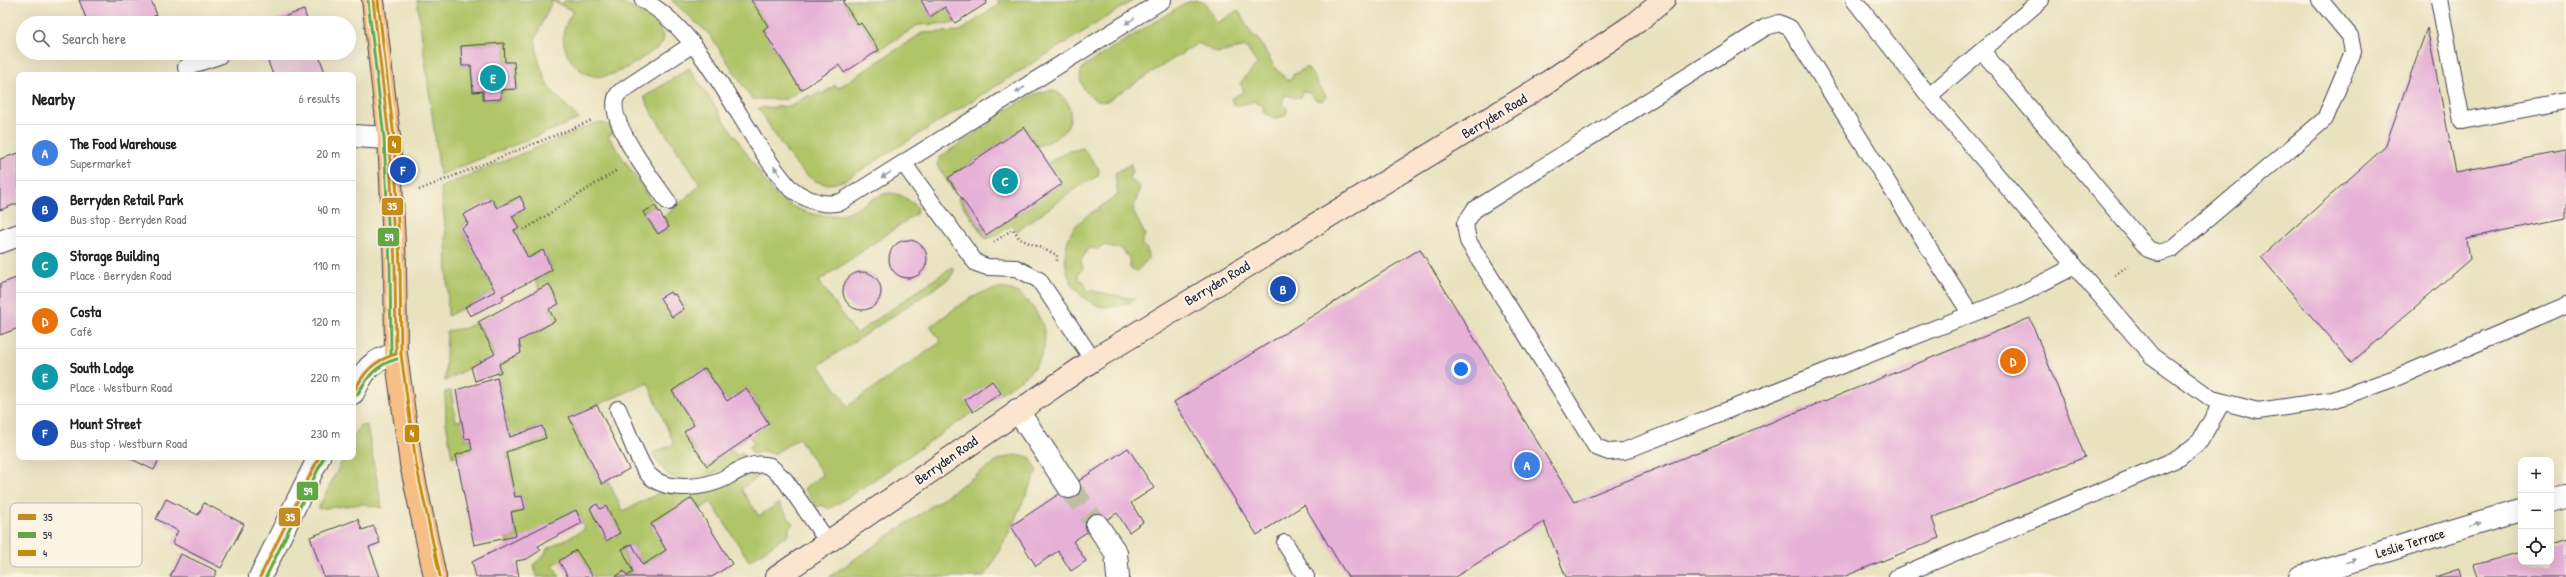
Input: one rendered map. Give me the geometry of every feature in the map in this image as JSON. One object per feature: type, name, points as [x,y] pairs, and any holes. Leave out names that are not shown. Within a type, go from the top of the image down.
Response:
[{"type":"main road","points":[[373,0],[389,138],[393,201],[396,354],[409,451],[435,577]]},
{"type":"main road","name":"Berryden Road","points":[[777,577],[1017,410],[1093,360],[1539,88],[1637,22],[1664,0]]},
{"type":"street","points":[[356,136],[389,138]]},
{"type":"street","points":[[0,242],[16,236]]},
{"type":"street","points":[[356,387],[365,369],[380,358],[396,354]]},
{"type":"street","points":[[1017,410],[1069,487]]},
{"type":"street","points":[[260,577],[318,460]]},
{"type":"street","points":[[2554,500],[2566,497]]},
{"type":"street","name":"Leslie Terrace","points":[[2300,577],[2518,511]]},
{"type":"street","points":[[1097,525],[1116,553],[1118,577]]},
{"type":"lane","points":[[643,0],[673,23],[692,44],[783,180],[806,199],[830,204],[841,202],[904,164],[1163,0]]},
{"type":"lane","points":[[1854,0],[1929,96],[2152,356],[2212,399],[2258,411],[2333,400],[2398,377],[2566,305]]},
{"type":"lane","points":[[1929,96],[2042,0]]},
{"type":"lane","points":[[1982,51],[2148,250],[2159,253],[2172,249],[2325,119],[2353,52],[2350,36],[2320,0]]},
{"type":"lane","points":[[2440,0],[2462,121],[2566,101]]},
{"type":"lane","points":[[1970,313],[1790,28],[1779,23],[1766,28],[1474,210],[1465,224],[1468,242],[1596,447],[1608,452],[1624,451],[1970,313],[2017,296],[2075,266]]},
{"type":"lane","points":[[668,202],[621,130],[615,114],[617,94],[692,44]]},
{"type":"lane","points":[[187,72],[186,67],[207,60]]},
{"type":"lane","points":[[904,164],[976,263],[987,267],[1016,268],[1041,282],[1093,360]]},
{"type":"lane","points":[[1897,577],[2179,458],[2200,441],[2222,402]]},
{"type":"lane","points":[[618,409],[646,471],[654,479],[678,486],[704,486],[748,466],[770,466],[785,480],[828,542]]},
{"type":"lane","points":[[1285,543],[1306,577]]},
{"type":"path","points":[[393,201],[583,123],[615,114]]},
{"type":"path","points":[[524,230],[638,157]]},
{"type":"path","points":[[990,243],[1013,229],[1020,239],[1058,255],[1059,274],[1041,282]]},
{"type":"path","points":[[2117,274],[2132,262]]},
{"type":"green space","points":[[417,0],[555,0],[562,4],[565,0],[608,0],[624,4],[634,9],[651,20],[658,27],[662,34],[663,42],[659,47],[619,72],[605,76],[596,76],[580,70],[568,56],[563,39],[566,23],[573,11],[552,1],[535,39],[539,62],[548,87],[579,119],[440,175]],"holes":[[[504,43],[505,62],[514,62],[516,89],[501,90],[501,99],[483,100],[483,91],[473,92],[471,66],[462,66],[461,46]]]},
{"type":"green space","points":[[671,0],[751,0],[768,26],[763,30],[801,90],[787,99],[752,99],[709,34]]},
{"type":"green space","points":[[846,0],[921,0],[930,17],[945,7],[955,23],[918,25],[879,50],[861,23],[858,25],[843,2]]},
{"type":"green space","points":[[997,0],[1134,0],[845,180],[839,182],[824,184],[812,179],[803,172],[786,151],[758,108],[791,106],[809,95],[811,98],[820,92],[822,94],[835,85],[838,88],[922,33],[960,31],[1000,4]]},
{"type":"green space","points":[[1196,0],[1205,3],[1217,23],[1238,10],[1253,36],[1257,37],[1277,71],[1281,73],[1286,80],[1291,80],[1293,75],[1307,67],[1326,96],[1322,101],[1316,100],[1309,93],[1302,91],[1301,99],[1285,95],[1282,104],[1288,109],[1285,116],[1275,118],[1264,113],[1263,107],[1255,101],[1235,106],[1231,99],[1244,91],[1240,83],[1257,64],[1246,47],[1217,53],[1198,43],[1107,101],[1095,99],[1085,90],[1080,78],[1084,66],[1185,3]]},
{"type":"green space","points":[[689,68],[774,194],[798,209],[816,215],[835,215],[856,209],[881,195],[889,193],[897,194],[907,199],[918,208],[916,214],[819,281],[856,334],[952,267],[954,271],[950,278],[819,365],[848,406],[941,342],[930,326],[973,297],[991,290],[1005,289],[1013,291],[1020,294],[1029,303],[1036,312],[1044,331],[1045,341],[1043,350],[1040,359],[1026,376],[829,509],[821,505],[817,508],[804,488],[823,475],[799,438],[774,454],[764,451],[753,454],[749,447],[754,444],[750,437],[769,423],[746,388],[727,401],[705,368],[672,391],[694,425],[684,432],[707,466],[732,449],[736,456],[742,452],[745,458],[707,476],[695,480],[684,481],[672,477],[662,468],[653,453],[674,444],[648,383],[569,417],[602,484],[608,481],[623,511],[657,494],[760,474],[761,475],[741,489],[759,516],[779,503],[793,524],[789,527],[789,534],[749,561],[711,502],[699,510],[666,550],[643,565],[632,544],[622,549],[633,572],[627,576],[624,571],[615,577],[593,577],[576,551],[553,565],[560,577],[536,577],[534,564],[543,557],[547,549],[585,529],[576,511],[508,545],[506,538],[516,536],[511,512],[525,509],[522,496],[515,497],[506,452],[541,426],[510,437],[497,374],[501,372],[499,364],[521,353],[519,341],[555,321],[535,279],[552,269],[543,250],[528,258],[514,230],[519,228],[512,216],[526,209],[520,196],[497,208],[492,199],[461,228],[495,291],[448,316],[446,237],[441,187],[594,124],[603,123],[608,125],[615,132],[608,136],[655,206],[643,212],[658,234],[669,227],[663,218],[698,187],[699,183],[652,113],[644,97]],"holes":[[[670,292],[672,295],[675,294],[684,308],[672,317],[660,298]]]},
{"type":"green space","points":[[1051,90],[1062,96],[1069,107],[1070,119],[1068,125],[1059,136],[1037,146],[1024,127],[948,178],[956,189],[952,189],[937,165],[940,157],[991,123],[990,119],[1035,94]]},
{"type":"green space","points":[[1083,148],[1099,169],[1098,176],[1080,186],[1017,231],[1012,225],[993,237],[986,239],[958,199],[960,196],[986,235],[1062,184],[1048,163],[1066,152]]},
{"type":"green space","points":[[1131,164],[1132,171],[1129,179],[1140,187],[1133,211],[1145,235],[1141,243],[1147,249],[1148,259],[1137,271],[1130,268],[1129,258],[1122,249],[1103,245],[1098,249],[1088,248],[1081,261],[1083,268],[1078,274],[1080,281],[1083,280],[1087,290],[1135,299],[1118,306],[1102,306],[1088,301],[1077,290],[1069,277],[1065,261],[1067,244],[1074,228],[1078,224],[1088,215],[1118,195],[1115,173]]},
{"type":"green space","points":[[478,322],[495,354],[445,381],[447,331],[466,328]]},
{"type":"green space","points":[[451,391],[456,421],[462,420],[465,439],[470,438],[472,450],[452,457],[446,422],[445,392]]},
{"type":"green space","points":[[360,425],[367,426],[382,508],[363,504],[318,509],[342,460],[356,460],[356,433]]},
{"type":"green space","points":[[1014,455],[1030,457],[1037,471],[1008,534],[985,577],[829,577],[998,460]]},
{"type":"building","points":[[79,0],[151,0],[157,15],[154,16],[85,16]]},
{"type":"building","points":[[751,0],[846,0],[843,2],[858,25],[861,23],[879,50],[844,73],[839,65],[801,90],[763,30],[768,26]]},
{"type":"building","points":[[921,0],[986,0],[987,3],[955,23],[945,7],[930,17]]},
{"type":"building","points":[[304,10],[306,16],[286,16]]},
{"type":"building","points":[[2427,28],[2456,172],[2566,151],[2566,218],[2467,238],[2470,259],[2351,363],[2261,257],[2385,147]]},
{"type":"building","points":[[504,43],[505,62],[514,62],[516,89],[501,90],[501,99],[483,100],[483,91],[473,92],[471,66],[462,66],[461,46]]},
{"type":"building","points":[[268,60],[321,60],[325,72],[272,72]]},
{"type":"building","points":[[1024,127],[1062,184],[986,235],[948,178]]},
{"type":"building","points":[[16,154],[16,204],[0,210],[0,159]]},
{"type":"building","points":[[520,196],[526,209],[512,216],[519,228],[514,230],[528,258],[543,250],[552,270],[502,296],[504,299],[470,316],[465,307],[495,291],[461,228],[468,224],[463,215],[492,199],[497,208]]},
{"type":"building","points":[[655,206],[669,227],[658,234],[643,212]]},
{"type":"building","points":[[904,240],[912,240],[922,245],[926,252],[926,266],[922,273],[912,278],[904,278],[894,273],[892,270],[889,263],[889,255],[894,245],[897,243]]},
{"type":"building","points":[[1420,249],[1574,502],[2030,318],[2085,457],[1932,518],[1939,538],[1843,577],[1566,577],[1544,522],[1455,577],[1348,577],[1304,505],[1257,535],[1174,402]]},
{"type":"building","points":[[858,272],[866,272],[876,277],[880,284],[880,298],[876,305],[866,310],[858,310],[848,305],[846,302],[843,295],[843,287],[848,277],[851,275]]},
{"type":"building","points":[[16,278],[16,329],[0,335],[0,284]]},
{"type":"building","points":[[549,284],[559,304],[549,309],[555,321],[519,341],[521,353],[499,364],[501,372],[475,381],[471,367],[495,354],[478,322]]},
{"type":"building","points":[[670,292],[672,295],[675,294],[684,309],[672,317],[660,298]]},
{"type":"building","points":[[705,368],[727,401],[746,388],[769,424],[707,466],[684,432],[694,425],[672,391]]},
{"type":"building","points":[[497,378],[510,437],[542,426],[546,438],[506,452],[515,497],[522,496],[525,509],[511,512],[516,536],[474,545],[456,455],[472,450],[470,438],[465,439],[456,390]]},
{"type":"building","points":[[992,381],[1001,393],[973,412],[965,400]]},
{"type":"building","points":[[597,405],[629,469],[602,484],[569,417]]},
{"type":"building","points":[[1128,448],[1154,488],[1131,503],[1143,522],[1129,532],[1117,513],[1073,541],[1086,561],[1071,571],[1058,551],[1036,566],[1011,526]]},
{"type":"building","points":[[133,460],[159,460],[154,470]]},
{"type":"building","points":[[692,498],[732,564],[712,577],[615,577],[624,571],[627,576],[633,572],[622,549],[632,544],[643,565],[666,550],[651,524]]},
{"type":"building","points":[[166,499],[198,515],[204,503],[244,524],[221,568],[172,543],[178,531],[156,519]]},
{"type":"building","points":[[597,504],[600,509],[606,506],[620,533],[606,541],[590,508]]},
{"type":"building","points":[[576,510],[582,523],[538,546],[541,550],[527,559],[516,561],[519,577],[476,577],[472,562]]},
{"type":"building","points":[[358,519],[362,530],[374,526],[380,543],[369,547],[380,577],[324,577],[310,537]]},
{"type":"building","points":[[2566,538],[2566,577],[2478,577],[2474,565],[2518,553],[2518,565],[2554,565],[2554,542]]},
{"type":"building","points":[[576,550],[593,577],[568,577],[559,561]]},
{"type":"building","points":[[181,554],[217,571],[214,577],[170,577]]},
{"type":"building","points":[[2459,569],[2461,577],[2435,577]]},
{"type":"tunnel","points":[[1069,487],[1097,525]]},
{"type":"transit line","name":"35","points":[[373,0],[389,138],[395,266],[396,354]]},
{"type":"transit line","name":"4","points":[[378,0],[394,138],[400,266],[401,354],[416,463],[440,576]]},
{"type":"transit line","name":"59","points":[[368,1],[384,138],[390,266],[391,354]]},
{"type":"transit line","name":"35","points":[[356,388],[370,368],[381,360],[396,354]]},
{"type":"transit line","name":"59","points":[[357,395],[373,372],[383,364],[397,359]]},
{"type":"transit line","name":"35","points":[[260,577],[318,460]]},
{"type":"transit line","name":"59","points":[[266,577],[323,460]]},
{"type":"place","name":"South Lodge","points":[[493,78]]},
{"type":"place","name":"Mount Street","points":[[403,170]]},
{"type":"place","name":"Storage Building","points":[[1005,181]]},
{"type":"place","name":"Berryden Retail Park","points":[[1283,289]]},
{"type":"place","name":"Costa","points":[[2013,361]]},
{"type":"place","name":"The Food Warehouse","points":[[1527,465]]}]
